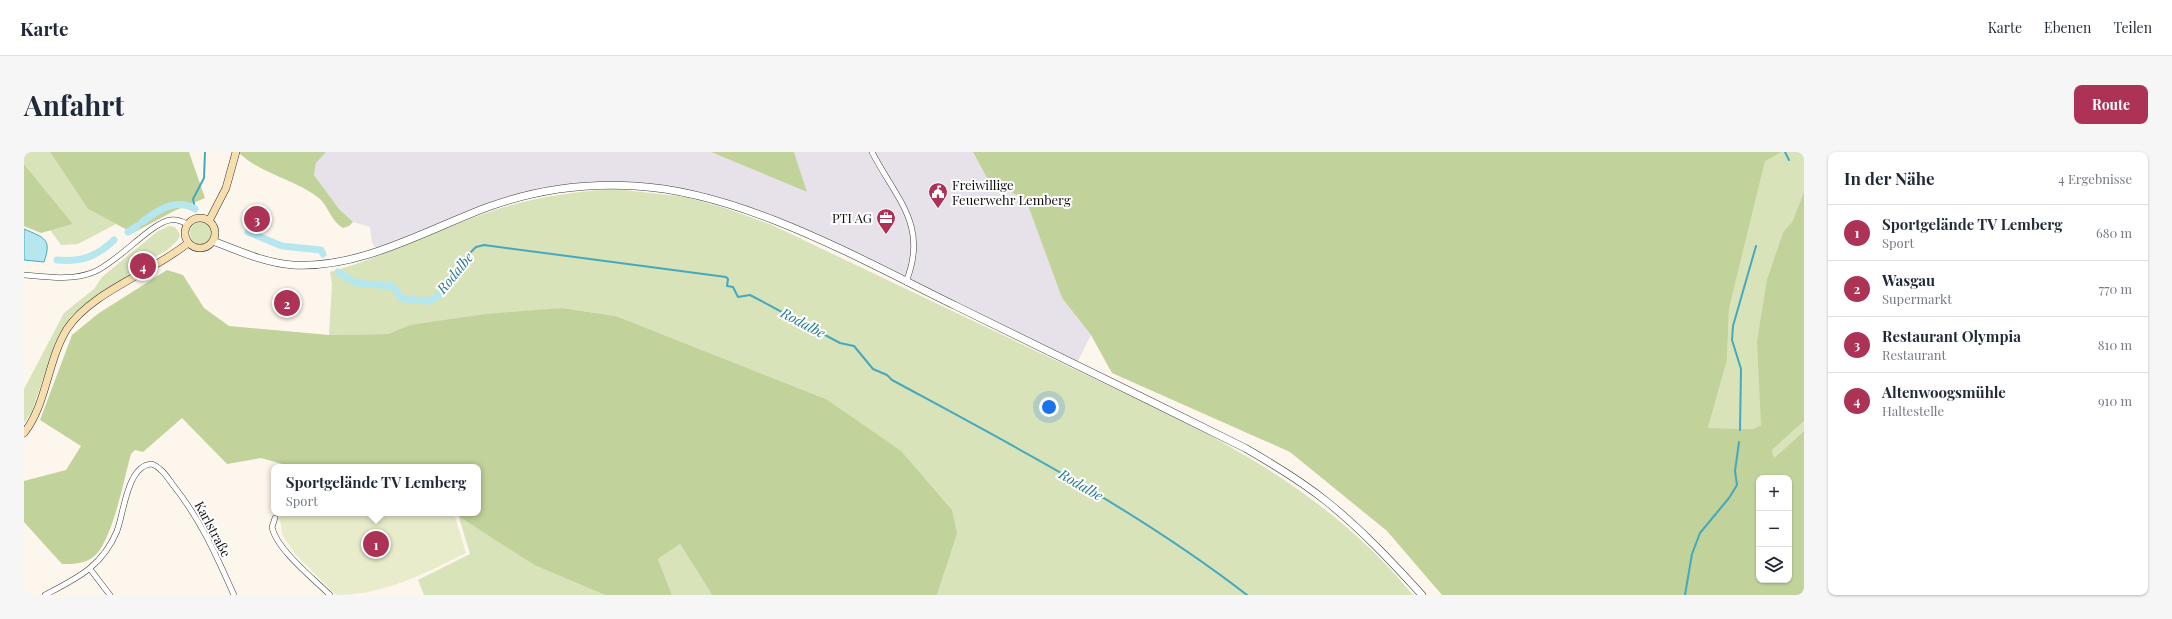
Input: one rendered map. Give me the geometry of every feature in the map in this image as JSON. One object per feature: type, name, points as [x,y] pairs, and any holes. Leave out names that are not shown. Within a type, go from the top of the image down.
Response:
[{"type":"main road","points":[[209,221],[226,188],[236,152]]},
{"type":"main road","points":[[195,218],[205,218],[209,221],[214,228],[214,241],[208,247],[199,249],[188,243],[184,236],[187,224],[195,218]]},
{"type":"main road","points":[[24,433],[33,418],[56,350],[72,322],[82,312],[105,295],[169,258],[188,243]]},
{"type":"street","points":[[872,152],[907,212],[912,227],[915,255],[906,282]]},
{"type":"street","points":[[214,241],[269,262],[291,265],[317,265],[352,259],[378,251],[491,206],[533,194],[584,186],[638,186],[693,194],[748,210],[828,244],[1224,437],[1274,465],[1314,492],[1347,519],[1385,555],[1422,595]]},
{"type":"street","points":[[24,275],[67,277],[93,272],[116,260],[164,222],[175,220],[187,224]]},
{"type":"street","name":"Karlstraße","points":[[90,569],[105,553],[116,532],[133,478],[148,465],[156,466],[162,471],[192,509],[234,595]]},
{"type":"street","points":[[275,518],[272,527],[275,537],[330,595]]},
{"type":"street","points":[[45,595],[75,580],[90,569],[110,595]]},
{"type":"shaded area","points":[[326,152],[711,152],[807,192],[794,152],[973,152],[988,180],[1026,200],[1062,298],[1091,335],[1076,365],[828,244],[708,198],[620,185],[533,194],[378,251],[372,243],[370,227],[353,222],[339,209],[314,175],[316,163]]},
{"type":"green space","points":[[24,152],[50,152],[88,209],[116,224],[78,244],[61,245],[50,230],[73,224],[24,164]]},
{"type":"green space","points":[[50,152],[189,152],[205,198],[174,211],[133,233],[88,209]]},
{"type":"green space","points":[[238,152],[326,152],[316,163],[314,175],[339,209],[353,222],[349,226],[343,228],[336,222],[320,199],[300,186],[257,166]]},
{"type":"green space","points":[[711,152],[794,152],[807,192]]},
{"type":"green space","points":[[973,152],[1782,152],[1765,161],[1729,309],[1727,360],[1708,428],[1753,429],[1761,425],[1757,342],[1767,279],[1783,232],[1792,222],[1804,192],[1804,421],[1772,450],[1774,458],[1804,431],[1804,595],[1442,595],[1387,531],[1290,452],[1112,373],[1091,335],[1062,298],[1026,200],[988,180]]},
{"type":"green space","points":[[1782,152],[1804,152],[1804,192],[1792,222],[1783,232],[1767,279],[1763,307],[1761,425],[1753,429],[1708,428],[1727,360],[1729,309],[1765,160]]},
{"type":"green space","points":[[24,164],[73,224],[41,233],[24,226]]},
{"type":"green space","points":[[615,189],[686,197],[725,208],[772,225],[1187,423],[1250,458],[1309,497],[1363,542],[1389,567],[1413,595],[937,595],[957,534],[826,399],[616,316],[562,308],[410,325],[388,334],[329,335],[332,284],[330,272],[368,260],[459,223],[511,205],[563,194]]},
{"type":"green space","points":[[201,222],[209,225],[212,233],[209,241],[201,244],[193,241],[190,233],[193,225]]},
{"type":"green space","points":[[169,226],[175,227],[180,234],[178,240],[166,251],[136,267],[125,278],[100,294],[70,317],[55,343],[32,411],[24,423],[24,389],[64,313],[94,289],[102,277],[158,231]]},
{"type":"green space","points":[[167,270],[183,275],[204,308],[229,326],[329,335],[388,334],[410,325],[486,314],[562,308],[616,316],[826,399],[901,451],[952,510],[957,534],[937,595],[712,595],[680,544],[658,559],[672,595],[605,595],[534,565],[459,516],[481,516],[481,464],[282,464],[261,458],[227,464],[182,418],[143,452],[135,450],[131,454],[111,526],[106,540],[99,551],[92,558],[81,563],[62,564],[24,522],[24,481],[66,470],[81,446],[40,420],[72,335],[99,313]]},
{"type":"green space","points":[[1804,421],[1804,431],[1774,458],[1772,450]]},
{"type":"green space","points":[[277,516],[452,516],[455,517],[466,553],[419,576],[403,582],[370,591],[336,595],[295,554],[282,534],[281,523]]},
{"type":"green space","points":[[459,516],[461,516],[534,565],[605,595],[424,595],[418,580],[470,554]]},
{"type":"green space","points":[[680,544],[712,595],[672,595],[658,559]]},
{"type":"water","points":[[24,229],[42,237],[45,240],[47,248],[44,262],[24,260]]},
{"type":"waterway","points":[[195,209],[193,199],[204,178],[205,152]]},
{"type":"waterway","points":[[1785,152],[1789,160]]},
{"type":"waterway","name":"Rodalbe","points":[[142,222],[160,210],[173,205],[180,204],[195,209]]},
{"type":"waterway","name":"Rodalbe","points":[[128,232],[137,226]]},
{"type":"waterway","name":"Rodalbe","points":[[248,232],[282,246],[321,250],[323,254]]},
{"type":"waterway","name":"Rodalbe","points":[[57,260],[74,260],[88,257],[101,251],[114,240]]},
{"type":"waterway","name":"Rodalbe","points":[[439,295],[470,253],[476,247],[484,245],[726,277],[728,279],[727,286],[733,287],[738,297],[750,295],[840,343],[854,346],[873,369],[887,375],[892,380],[983,429],[1119,507],[1205,564],[1247,595]]},
{"type":"waterway","points":[[1740,430],[1741,369],[1732,340],[1733,326],[1756,246]]},
{"type":"waterway","name":"Rodalbe","points":[[338,272],[356,283],[392,286],[403,299],[430,301],[439,295]]},
{"type":"waterway","points":[[1685,595],[1692,554],[1700,533],[1729,498],[1737,485],[1735,471],[1739,442]]},
{"type":"place","name":"Freiwillige Feuerwehr Lemberg","points":[[938,209]]},
{"type":"place","name":"Restaurant Olympia","points":[[257,219]]},
{"type":"place","name":"PTI AG","points":[[886,235]]},
{"type":"place","name":"Altenwoogsmühle","points":[[143,266]]},
{"type":"place","name":"Wasgau","points":[[287,303]]},
{"type":"place","name":"Sportgelände TV Lemberg","points":[[376,544]]}]
